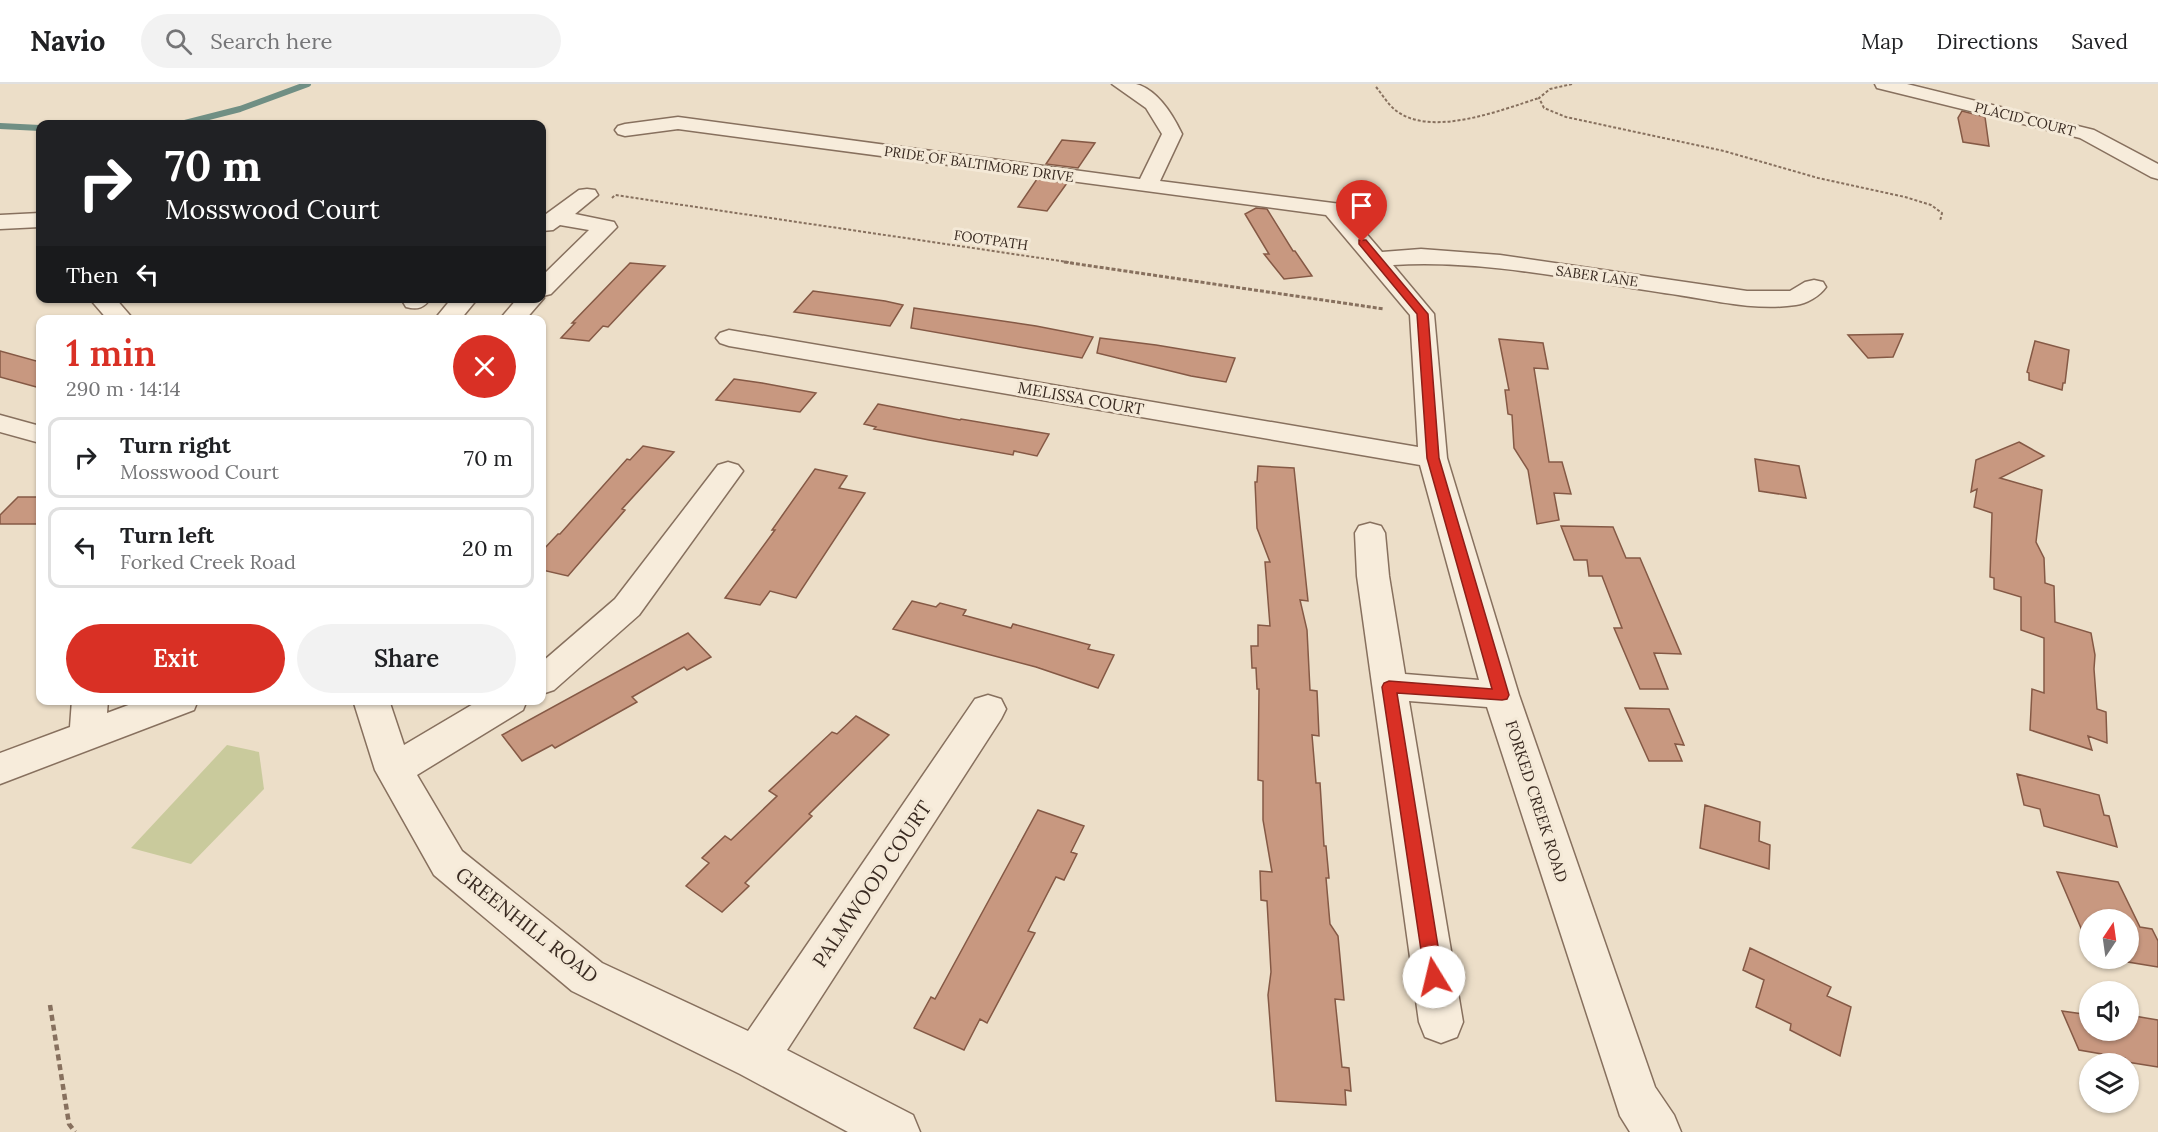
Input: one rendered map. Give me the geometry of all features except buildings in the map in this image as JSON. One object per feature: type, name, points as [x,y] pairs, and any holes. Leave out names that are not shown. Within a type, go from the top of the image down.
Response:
[{"type":"street","points":[[1121,84],[1136,91],[1163,113],[1172,134],[1147,186]]},
{"type":"street","name":"PLACID COURT","points":[[1884,84],[2087,134],[2158,173]]},
{"type":"street","name":"PRIDE OF BALTIMORE DRIVE","points":[[625,130],[678,123],[1333,209]]},
{"type":"street","points":[[550,218],[597,198]]},
{"type":"street","name":"FORKED CREEK ROAD","points":[[1333,209],[1422,314],[1433,458],[1502,695],[1636,1100],[1657,1132]]},
{"type":"street","points":[[546,286],[606,227],[550,218]]},
{"type":"street","points":[[0,222],[36,220]]},
{"type":"street","name":"SABER LANE","points":[[1377,259],[1421,256],[1500,262],[1748,298],[1795,298],[1814,287]]},
{"type":"street","points":[[106,303],[117,315]]},
{"type":"street","points":[[451,315],[461,303]]},
{"type":"street","points":[[516,315],[527,303]]},
{"type":"street","name":"MELISSA COURT","points":[[729,338],[1433,458]]},
{"type":"street","points":[[0,423],[36,434]]},
{"type":"street","points":[[546,678],[627,607],[728,471]]},
{"type":"street","points":[[1370,533],[1373,576],[1389,687],[1441,1022]]},
{"type":"street","points":[[1389,687],[1502,695]]},
{"type":"street","points":[[0,769],[89,717],[155,705]]},
{"type":"street","name":"GREENHILL ROAD","points":[[373,705],[394,770],[448,863],[587,977],[756,1058],[896,1132]]},
{"type":"street","points":[[394,770],[502,705]]},
{"type":"street","name":"PALMWOOD COURT","points":[[756,1058],[988,709]]},
{"type":"path","points":[[1376,87],[1394,109],[1409,118],[1448,123],[1525,104],[1539,98],[1550,89],[1572,84]]},
{"type":"path","points":[[1539,98],[1544,108],[1566,117],[1724,151],[1818,178],[1905,197],[1930,205],[1942,213],[1940,221]]},
{"type":"path","name":"FOOTPATH","points":[[597,198],[615,195],[1394,310]]},
{"type":"path","points":[[50,1005],[69,1124],[75,1132]]},
{"type":"green space","points":[[227,745],[259,752],[264,789],[191,864],[131,848]]},
{"type":"waterway","points":[[197,120],[240,109],[308,84]]},
{"type":"waterway","points":[[0,126],[36,128]]},
{"type":"route","points":[[1362,242],[1422,314],[1433,458],[1502,695],[1389,687],[1434,977]]}]
